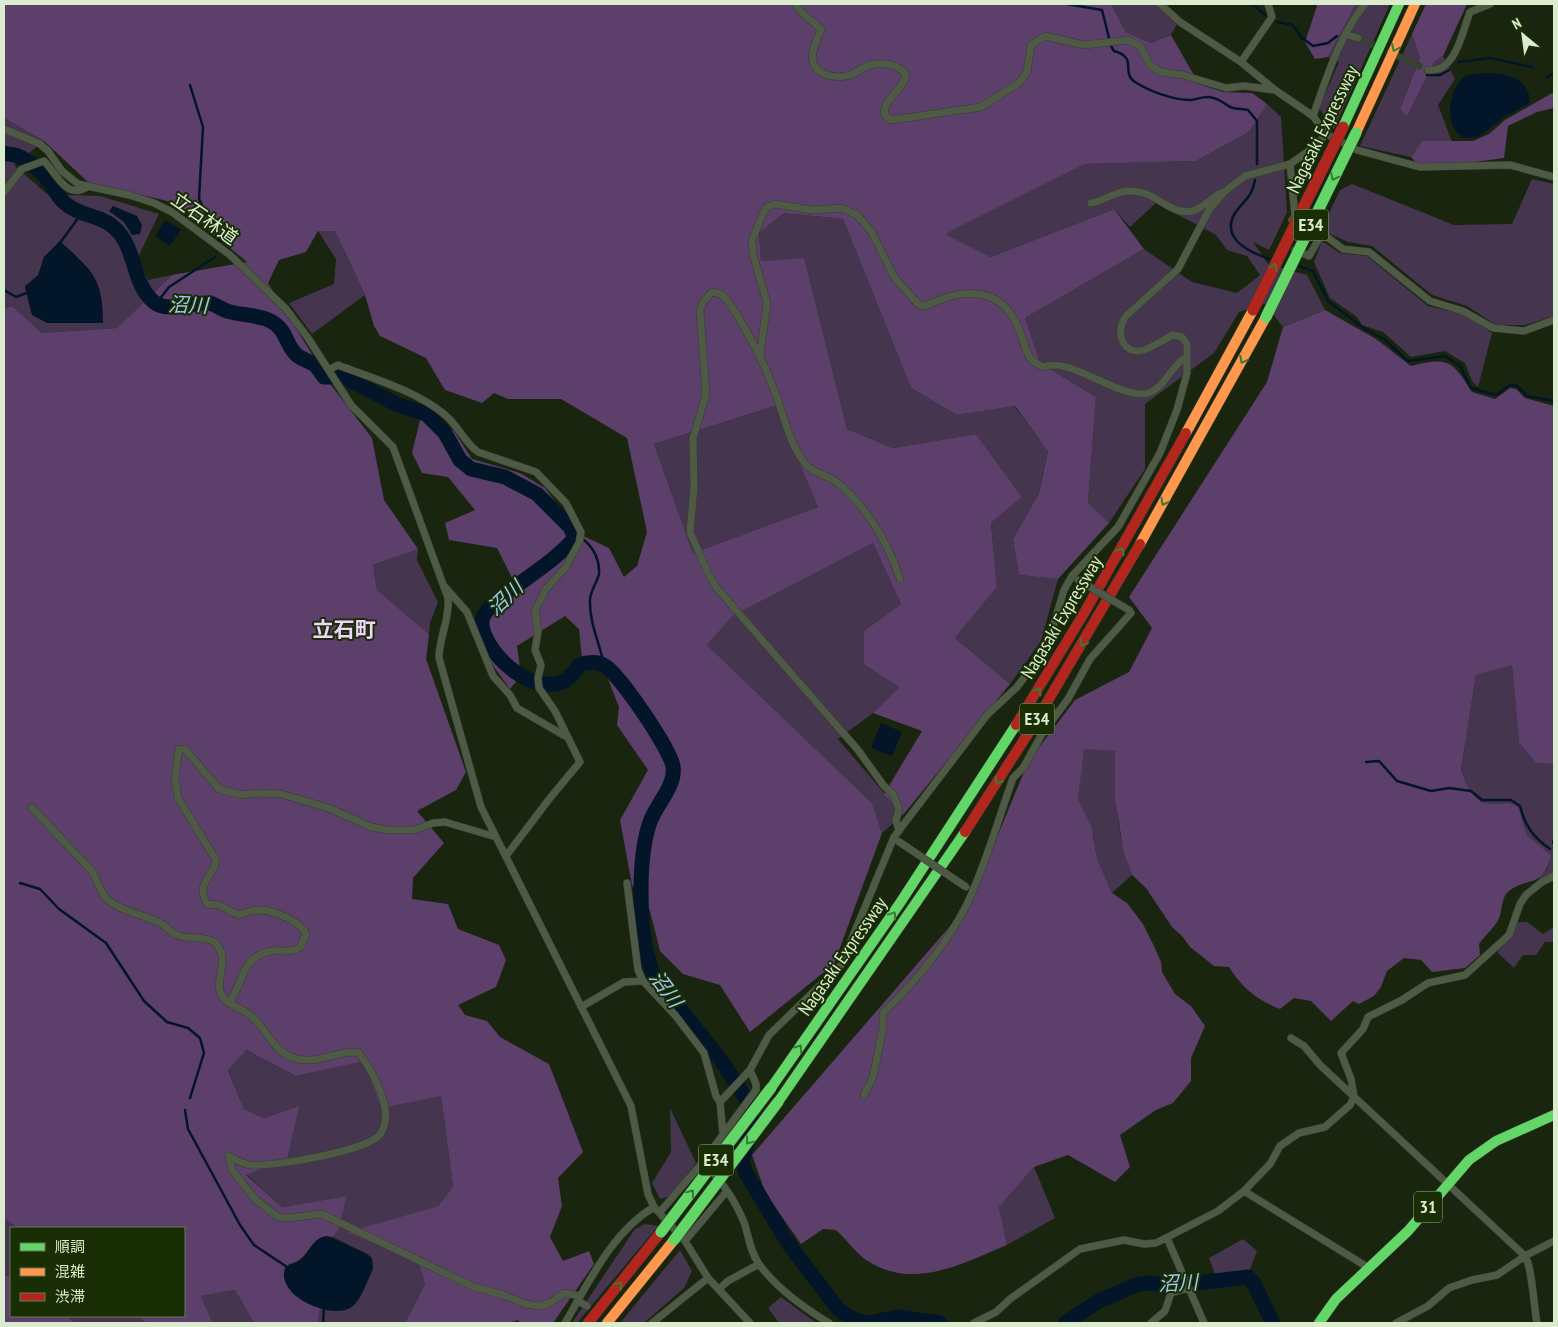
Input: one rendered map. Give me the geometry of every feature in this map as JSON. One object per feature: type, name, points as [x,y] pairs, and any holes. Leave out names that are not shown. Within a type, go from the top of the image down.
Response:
[{"type":"main road","name":"Nagasaki Expressway","points":[[588,1323],[662,1232],[771,1088],[890,920],[1024,714],[1130,534],[1253,310],[1343,127],[1399,4]]},
{"type":"main road","name":"Nagasaki Expressway","points":[[607,1323],[680,1240],[917,904],[1036,721],[1174,485],[1266,317],[1356,133],[1415,4]]},
{"type":"main road","name":"31","points":[[1319,1323],[1334,1301],[1414,1224],[1461,1167],[1489,1145],[1554,1115]]},
{"type":"street","points":[[796,4],[821,30],[812,53],[812,61],[815,67],[825,76],[834,78],[851,75],[869,65],[887,64],[901,68],[906,75],[904,84],[887,101],[884,108],[884,114],[891,120],[981,107],[1020,82],[1027,72],[1031,45],[1044,36],[1084,44],[1128,40],[1140,46],[1150,65],[1161,72],[1183,75],[1226,88],[1244,86],[1275,90]]},
{"type":"street","points":[[1160,4],[1180,22],[1241,62],[1275,90],[1313,116],[1326,134],[1357,150],[1420,167],[1510,165],[1554,177]]},
{"type":"street","points":[[1241,62],[1272,17],[1268,4]]},
{"type":"street","points":[[1313,116],[1345,34],[1353,19],[1366,4]]},
{"type":"street","points":[[1428,70],[1438,71],[1448,65],[1470,12],[1490,4]]},
{"type":"street","points":[[1345,34],[1358,38]]},
{"type":"street","name":"立石林道","points":[[4,129],[40,144],[48,151],[70,179],[87,187],[130,195],[154,203],[172,212],[230,255],[286,309],[352,405],[393,447],[444,586]]},
{"type":"street","points":[[1091,203],[1095,204],[1115,193],[1133,192],[1145,193],[1180,211],[1191,211],[1224,192],[1245,176],[1290,164],[1316,146],[1326,134]]},
{"type":"street","points":[[4,192],[22,169],[44,161],[65,188],[72,191],[80,191],[87,187]]},
{"type":"street","points":[[1290,164],[1295,216],[1280,244],[1309,256],[1320,236],[1328,237],[1343,249],[1368,252],[1430,301],[1463,311],[1492,328],[1524,331],[1554,320]]},
{"type":"street","points":[[720,1102],[750,1070],[758,1052],[769,1035],[841,965],[897,836],[986,715],[1017,687],[1042,654],[1064,590],[1118,527],[1160,453],[1177,410],[1187,373],[1187,344],[1182,337],[1172,335],[1144,350],[1135,351],[1129,348],[1121,338],[1120,324],[1126,316],[1178,269],[1209,210],[1224,192]]},
{"type":"street","points":[[760,356],[767,303],[752,254],[752,241],[763,213],[767,207],[776,204],[812,210],[842,208],[857,215],[870,231],[894,277],[919,305],[925,306],[940,298],[954,295],[987,294],[1009,312],[1021,332],[1026,352],[1035,364],[1044,367],[1053,364],[1064,366],[1095,380],[1138,393],[1150,392],[1164,379],[1178,361],[1186,357]]},
{"type":"street","points":[[897,836],[896,820],[899,809],[893,794],[884,786],[858,750],[716,587],[690,532],[694,487],[693,438],[706,395],[700,311],[708,296],[716,291],[728,301],[760,356],[792,443],[804,464],[838,482],[861,506],[894,562],[900,579]]},
{"type":"street","points":[[329,370],[338,365],[426,400],[446,416],[470,446],[478,452],[536,472],[566,503],[581,532],[579,542],[565,568],[546,589],[535,611],[538,632],[535,650],[541,665],[538,678],[540,688],[580,762],[506,856]]},
{"type":"street","points":[[864,1095],[873,1077],[883,1028],[883,1013],[907,990],[934,958],[969,889],[1013,778],[1068,699],[1090,659],[1131,613],[1075,578]]},
{"type":"street","points":[[444,586],[467,612],[493,676],[510,695],[517,708],[565,736]]},
{"type":"street","points":[[444,586],[449,608],[439,646],[439,658],[481,807],[631,1106],[645,1183],[657,1210],[708,1278],[750,1323]]},
{"type":"street","points":[[229,1003],[242,972],[250,961],[260,954],[271,951],[284,953],[301,947],[306,933],[298,924],[262,910],[238,915],[219,905],[207,904],[203,897],[203,884],[215,867],[216,860],[178,798],[175,778],[179,749],[185,748],[196,759],[219,789],[241,795],[258,792],[282,794],[329,808],[371,827],[388,830],[414,830],[433,823],[444,822],[496,837]]},
{"type":"street","points":[[32,808],[97,877],[101,892],[108,901],[148,920],[161,924],[174,935],[185,937],[200,936],[215,942],[223,958],[219,976],[220,990],[224,999],[251,1015],[276,1048],[295,1059],[317,1061],[350,1051],[359,1053],[378,1081],[386,1114],[386,1124],[376,1141],[295,1162],[270,1165],[250,1165],[229,1156],[232,1170],[255,1199],[278,1217],[286,1218],[322,1214],[474,1287],[504,1295],[525,1304],[544,1304],[564,1293],[579,1298],[586,1306]]},
{"type":"street","points":[[897,836],[969,889]]},
{"type":"street","points":[[974,1323],[996,1312],[1010,1299],[1080,1249],[1124,1240],[1144,1244],[1156,1243],[1218,1210],[1244,1191],[1270,1164],[1280,1146],[1299,1132],[1325,1127],[1340,1115],[1354,1097],[1351,1079],[1341,1053],[1363,1029],[1368,1017],[1402,1000],[1428,983],[1465,975],[1509,935],[1520,904],[1526,895],[1546,879],[1554,876]]},
{"type":"street","points":[[627,883],[638,970],[643,981],[675,1015],[704,1053],[716,1096],[720,1102],[723,1134]]},
{"type":"street","points":[[581,1007],[624,982],[643,981]]},
{"type":"street","points":[[1291,1038],[1311,1052],[1320,1065],[1525,1256],[1531,1270],[1531,1287],[1537,1323]]},
{"type":"street","points":[[564,1323],[612,1248],[633,1221],[657,1210],[702,1163],[752,1095],[756,1084],[750,1070]]},
{"type":"street","points":[[702,1163],[724,1183],[744,1224],[751,1248],[759,1264],[786,1293],[829,1323]]},
{"type":"street","points":[[680,1240],[727,1191]]},
{"type":"street","points":[[1244,1191],[1369,1268]]},
{"type":"street","points":[[1167,1238],[1204,1323]]},
{"type":"street","points":[[1396,1323],[1428,1306],[1449,1288],[1472,1280],[1497,1275],[1525,1256],[1554,1241]]},
{"type":"street","points":[[719,1289],[728,1281],[759,1264]]},
{"type":"street","points":[[652,1323],[708,1278]]},
{"type":"street","points":[[1151,1323],[1165,1311],[1172,1293],[1189,1288]]},
{"type":"shaded area","points":[[4,4],[1111,4],[1126,32],[1151,43],[1171,35],[1199,84],[1223,92],[1252,93],[1267,104],[1249,132],[1196,161],[1085,164],[945,234],[991,257],[1114,209],[1144,249],[1025,318],[1040,363],[1096,397],[1088,503],[1109,523],[1058,579],[1019,575],[1013,539],[1039,493],[1048,451],[1015,406],[957,415],[911,388],[843,219],[784,213],[759,233],[761,261],[804,258],[847,429],[893,448],[976,434],[1022,497],[991,523],[997,587],[955,638],[1010,684],[903,815],[884,794],[922,731],[873,713],[899,687],[864,664],[864,631],[901,604],[873,543],[733,616],[707,645],[872,803],[882,833],[834,964],[750,1032],[720,985],[683,974],[660,951],[650,911],[632,885],[620,820],[648,770],[617,725],[619,707],[606,674],[582,659],[579,629],[565,616],[517,646],[521,676],[510,689],[489,660],[477,630],[518,590],[497,548],[449,540],[445,523],[475,510],[448,477],[422,473],[412,453],[423,408],[454,431],[472,459],[520,473],[545,488],[579,534],[609,548],[624,577],[637,566],[647,532],[627,438],[561,399],[508,399],[494,393],[482,403],[445,390],[426,358],[380,336],[374,326],[365,295],[335,231],[318,231],[306,252],[279,260],[268,283],[331,385],[372,438],[384,500],[418,549],[373,565],[377,590],[429,634],[426,659],[466,772],[456,790],[417,811],[444,843],[413,878],[412,899],[448,904],[458,929],[499,945],[506,960],[496,987],[458,1005],[465,1015],[487,1021],[500,1037],[549,1064],[583,1152],[558,1178],[562,1206],[550,1237],[563,1261],[589,1251],[594,1264],[553,1323],[520,1323],[518,1320],[509,1323],[405,1323],[425,1284],[418,1262],[347,1232],[438,1206],[453,1186],[441,1096],[381,1108],[364,1061],[296,1076],[246,1050],[228,1070],[244,1109],[264,1118],[299,1106],[287,1159],[246,1175],[282,1207],[347,1196],[339,1229],[333,1237],[319,1239],[302,1258],[289,1264],[284,1274],[288,1287],[296,1296],[320,1308],[318,1323],[254,1323],[235,1290],[201,1296],[213,1323],[147,1323],[138,1317],[185,1317],[185,1227],[17,1227],[4,1218],[4,308],[12,306],[42,333],[117,328],[172,275],[247,262],[176,203],[89,183],[44,141],[4,118]],"holes":[[[775,406],[818,507],[693,553],[654,444]]]},
{"type":"shaded area","points":[[1111,4],[1165,4],[1180,19],[1171,35],[1151,43],[1126,32]]},
{"type":"shaded area","points":[[1315,4],[1356,4],[1328,57],[1315,59],[1305,42],[1317,6]]},
{"type":"shaded area","points":[[1356,4],[1390,4],[1334,129],[1319,108],[1339,62],[1328,57]]},
{"type":"shaded area","points":[[1426,4],[1467,4],[1443,56],[1434,62],[1407,116],[1400,109],[1420,58],[1412,34]]},
{"type":"shaded area","points":[[1412,34],[1420,58],[1400,109],[1407,115],[1434,62],[1443,56],[1455,79],[1438,105],[1452,142],[1440,141],[1429,143],[1419,148],[1411,157],[1360,146]]},
{"type":"shaded area","points":[[1554,92],[1554,108],[1537,112],[1508,126],[1504,158],[1461,164],[1419,166],[1411,157],[1422,141],[1473,141],[1489,134],[1505,120]]},
{"type":"shaded area","points":[[1267,104],[1281,117],[1287,212],[1269,250],[1253,242],[1268,264],[1307,275],[1325,310],[1283,327],[1265,304],[1239,312],[1214,353],[1145,404],[1145,469],[1109,523],[1088,503],[1096,397],[1040,363],[1025,318],[1144,249],[1192,282],[1237,293],[1260,275],[1247,256],[1227,250],[1216,235],[1156,203],[1130,227],[1114,209],[991,257],[944,234],[1085,164],[1196,161],[1249,132]]},
{"type":"shaded area","points":[[4,118],[44,141],[14,165],[72,216],[67,195],[100,196],[159,214],[138,257],[148,280],[172,275],[117,328],[42,333],[12,306],[4,308]],"holes":[[[60,241],[32,315],[25,286],[38,275],[44,257]]]},
{"type":"shaded area","points":[[1532,179],[1554,184],[1554,316],[1525,325],[1496,325],[1467,306],[1432,295],[1372,246],[1348,242],[1321,230],[1340,190],[1352,184],[1454,225],[1512,224]]},
{"type":"shaded area","points":[[784,213],[843,219],[911,388],[957,415],[1014,406],[1048,450],[1039,493],[1013,539],[1019,575],[1058,579],[1041,641],[1010,684],[955,638],[997,587],[991,523],[1022,497],[976,434],[893,448],[847,429],[804,259],[761,261],[759,233]]},
{"type":"shaded area","points":[[318,231],[335,231],[365,295],[312,334],[289,303],[334,284],[336,259]]},
{"type":"shaded area","points":[[1322,241],[1340,253],[1367,256],[1428,306],[1466,315],[1492,333],[1478,387],[1472,381],[1465,363],[1445,351],[1411,357],[1383,332],[1362,325],[1357,317],[1330,298],[1314,262]]},
{"type":"shaded area","points":[[1325,310],[1376,339],[1411,366],[1441,362],[1454,367],[1472,392],[1495,399],[1510,388],[1516,389],[1525,398],[1554,406],[1554,764],[1536,763],[1519,743],[1512,665],[1476,675],[1461,770],[1469,790],[1481,802],[1509,803],[1518,807],[1527,835],[1551,855],[1548,866],[1540,878],[1517,886],[1507,893],[1498,920],[1479,944],[1480,955],[1465,968],[1432,972],[1421,960],[1404,958],[1387,971],[1381,987],[1374,996],[1359,1004],[1353,1001],[1331,1021],[1311,1001],[1294,998],[1280,1009],[1264,1002],[1251,992],[1239,981],[1229,967],[1214,966],[1190,947],[1172,927],[1146,888],[1132,875],[1124,854],[1115,799],[1115,751],[1084,749],[1078,800],[1091,825],[1097,858],[1112,893],[1127,903],[1143,924],[1161,962],[1162,972],[1175,994],[1191,1006],[1205,1026],[1191,1058],[1191,1081],[1173,1103],[1156,1110],[1120,1135],[1130,1167],[1115,1182],[1068,1155],[1034,1167],[999,1207],[1007,1245],[972,1260],[937,1271],[919,1274],[901,1273],[884,1269],[866,1260],[836,1230],[823,1229],[801,1244],[766,1194],[752,1155],[970,903],[1028,762],[1075,700],[1129,672],[1152,628],[1129,597],[1267,382],[1283,327]]},
{"type":"shaded area","points":[[775,406],[818,507],[693,553],[654,444]]},
{"type":"shaded area","points":[[873,543],[901,604],[864,631],[899,687],[873,713],[838,739],[903,815],[882,833],[872,803],[707,645],[733,616]]},
{"type":"shaded area","points":[[418,549],[417,560],[438,602],[430,623],[429,634],[377,590],[373,565]]},
{"type":"shaded area","points":[[1512,664],[1519,743],[1536,763],[1554,764],[1554,872],[1538,880],[1547,869],[1551,855],[1527,835],[1522,819],[1509,803],[1481,802],[1469,790],[1461,770],[1476,675]]},
{"type":"shaded area","points":[[1083,748],[1115,751],[1116,798],[1120,829],[1132,875],[1112,893],[1097,858],[1093,835],[1078,800]]},
{"type":"shaded area","points":[[1516,922],[1527,922],[1543,934],[1554,927],[1554,942],[1545,942],[1536,955],[1523,955],[1514,968],[1497,952],[1512,936]]},
{"type":"shaded area","points":[[245,1050],[296,1076],[364,1060],[441,1096],[453,1186],[438,1206],[348,1232],[418,1262],[425,1284],[405,1323],[318,1323],[320,1308],[323,1308],[373,1263],[367,1254],[333,1237],[339,1229],[347,1196],[282,1207],[246,1174],[299,1106],[264,1118],[244,1109],[228,1069]]},
{"type":"shaded area","points":[[670,1108],[696,1163],[671,1196],[660,1199],[652,1183],[671,1152]]},
{"type":"shaded area","points":[[1034,1167],[1055,1218],[1007,1245],[999,1207]]},
{"type":"shaded area","points":[[4,1218],[17,1227],[10,1227],[10,1277],[4,1275]]},
{"type":"shaded area","points":[[645,1224],[658,1226],[577,1323],[572,1323],[635,1229]]},
{"type":"shaded area","points":[[1243,1239],[1257,1251],[1249,1272],[1215,1274],[1209,1258]]},
{"type":"shaded area","points":[[680,1250],[692,1271],[684,1288],[644,1323],[620,1323]]},
{"type":"shaded area","points":[[4,1275],[10,1277],[10,1317],[68,1317],[75,1323],[4,1323]]},
{"type":"shaded area","points":[[235,1290],[254,1323],[213,1323],[201,1296]]},
{"type":"shaded area","points":[[781,1297],[815,1322],[779,1323],[768,1308]]},
{"type":"shaded area","points":[[68,1317],[138,1317],[147,1323],[75,1323]]},
{"type":"water","points":[[1484,73],[1501,74],[1515,78],[1526,87],[1530,103],[1505,117],[1478,137],[1464,138],[1456,131],[1452,124],[1450,116],[1451,100],[1457,85],[1462,79],[1468,75]]},
{"type":"water","points":[[113,206],[137,216],[142,225],[140,234],[132,235],[124,222],[109,211]]},
{"type":"water","points":[[165,220],[181,230],[170,246],[155,236]]},
{"type":"water","points":[[60,241],[94,276],[101,295],[103,323],[47,323],[32,315],[25,286],[38,276],[44,257]]},
{"type":"water","points":[[881,723],[902,732],[892,756],[871,748]]},
{"type":"water","points":[[327,1236],[372,1258],[373,1269],[362,1293],[353,1306],[344,1310],[321,1309],[308,1304],[297,1297],[284,1279],[285,1268],[300,1261],[318,1239]]},
{"type":"waterway","points":[[1067,4],[1102,10],[1111,46],[1114,51],[1126,57],[1129,74],[1135,82],[1154,92],[1176,98],[1190,100],[1209,97],[1218,99],[1233,108],[1248,110],[1257,121],[1257,164]]},
{"type":"waterway","points":[[1252,4],[1265,15]]},
{"type":"waterway","points":[[1277,22],[1293,25],[1301,37],[1313,46],[1328,43],[1337,36]]},
{"type":"waterway","points":[[1459,62],[1490,58],[1532,67]]},
{"type":"waterway","points":[[1427,75],[1440,75],[1449,70]]},
{"type":"waterway","points":[[1547,77],[1554,73]]},
{"type":"waterway","points":[[190,85],[203,127],[199,199],[219,240]]},
{"type":"waterway","name":"沼川","points":[[4,154],[17,156],[30,163],[46,178],[59,197],[73,209],[110,224],[123,238],[131,254],[139,280],[147,295],[154,302],[166,307],[209,303],[227,311],[257,316],[271,321],[282,331],[295,353],[315,365],[324,377],[344,377],[398,405],[426,414],[445,433],[460,460],[471,469],[505,477],[537,494],[570,527],[575,538],[548,563],[500,598],[487,610],[484,615],[483,627],[488,642],[499,657],[514,671],[531,681],[549,685],[565,680],[579,665],[592,662],[602,664],[622,683],[644,713],[663,744],[673,766],[672,781],[650,822],[643,857],[641,878],[642,922],[649,961],[654,976],[723,1063],[751,1107],[751,1130],[742,1161],[746,1173],[788,1243],[838,1309],[853,1319],[867,1323],[898,1317],[940,1323]]},
{"type":"waterway","points":[[1255,180],[1250,195],[1235,213],[1231,223],[1231,231],[1240,244],[1248,250],[1273,260]]},
{"type":"waterway","points":[[60,243],[81,214]]},
{"type":"waterway","points":[[156,304],[169,287],[215,257]]},
{"type":"waterway","points":[[1295,265],[1313,271],[1328,301],[1365,329],[1384,339],[1408,361],[1445,356],[1460,366],[1471,388],[1496,395],[1510,385],[1517,386],[1527,396],[1554,401]]},
{"type":"waterway","points":[[4,290],[16,297],[29,292]]},
{"type":"waterway","points":[[584,540],[593,551],[598,564],[599,574],[591,593],[590,608],[604,665]]},
{"type":"waterway","points":[[1366,762],[1379,761],[1397,781],[1431,791],[1449,788],[1471,791],[1482,800],[1511,800],[1520,806],[1524,819],[1534,835],[1550,849]]},
{"type":"waterway","points":[[1553,843],[1554,839]]},
{"type":"waterway","points":[[20,883],[40,889],[59,909],[106,943],[144,1001],[167,1022],[188,1028],[200,1038],[204,1053],[190,1098]]},
{"type":"waterway","points":[[185,1110],[188,1129],[240,1225],[254,1245],[287,1267]]},
{"type":"waterway","name":"沼川","points":[[1065,1323],[1099,1301],[1136,1285],[1149,1283],[1170,1286],[1248,1277],[1253,1282],[1273,1323]]},
{"type":"waterway","points":[[323,1323],[324,1306]]},
{"type":"tunnel","points":[[1358,38],[1428,70]]},
{"type":"traffic: fast","points":[[1343,127],[1399,4]]},
{"type":"traffic: fast","points":[[1266,317],[1356,133]]},
{"type":"traffic: fast","points":[[771,1088],[900,903],[1016,725]]},
{"type":"traffic: fast","points":[[778,1102],[965,832]]},
{"type":"traffic: fast","points":[[661,1232],[771,1088]]},
{"type":"traffic: fast","points":[[674,1240],[778,1102]]},
{"type":"traffic: fast","points":[[1319,1323],[1336,1299],[1408,1231],[1469,1160],[1496,1141],[1554,1115]]},
{"type":"traffic: slow","points":[[1356,133],[1415,4]]},
{"type":"traffic: slow","points":[[1186,433],[1253,310]]},
{"type":"traffic: slow","points":[[1140,544],[1266,317]]},
{"type":"traffic: slow","points":[[607,1323],[674,1240]]},
{"type":"traffic: jam","points":[[1253,310],[1343,127]]},
{"type":"traffic: jam","points":[[1016,725],[1083,615],[1186,433]]},
{"type":"traffic: jam","points":[[965,832],[1036,721],[1140,544]]},
{"type":"traffic: jam","points":[[588,1323],[661,1232]]},
{"type":"district","name":"立石町","points":[[344,630]]}]
